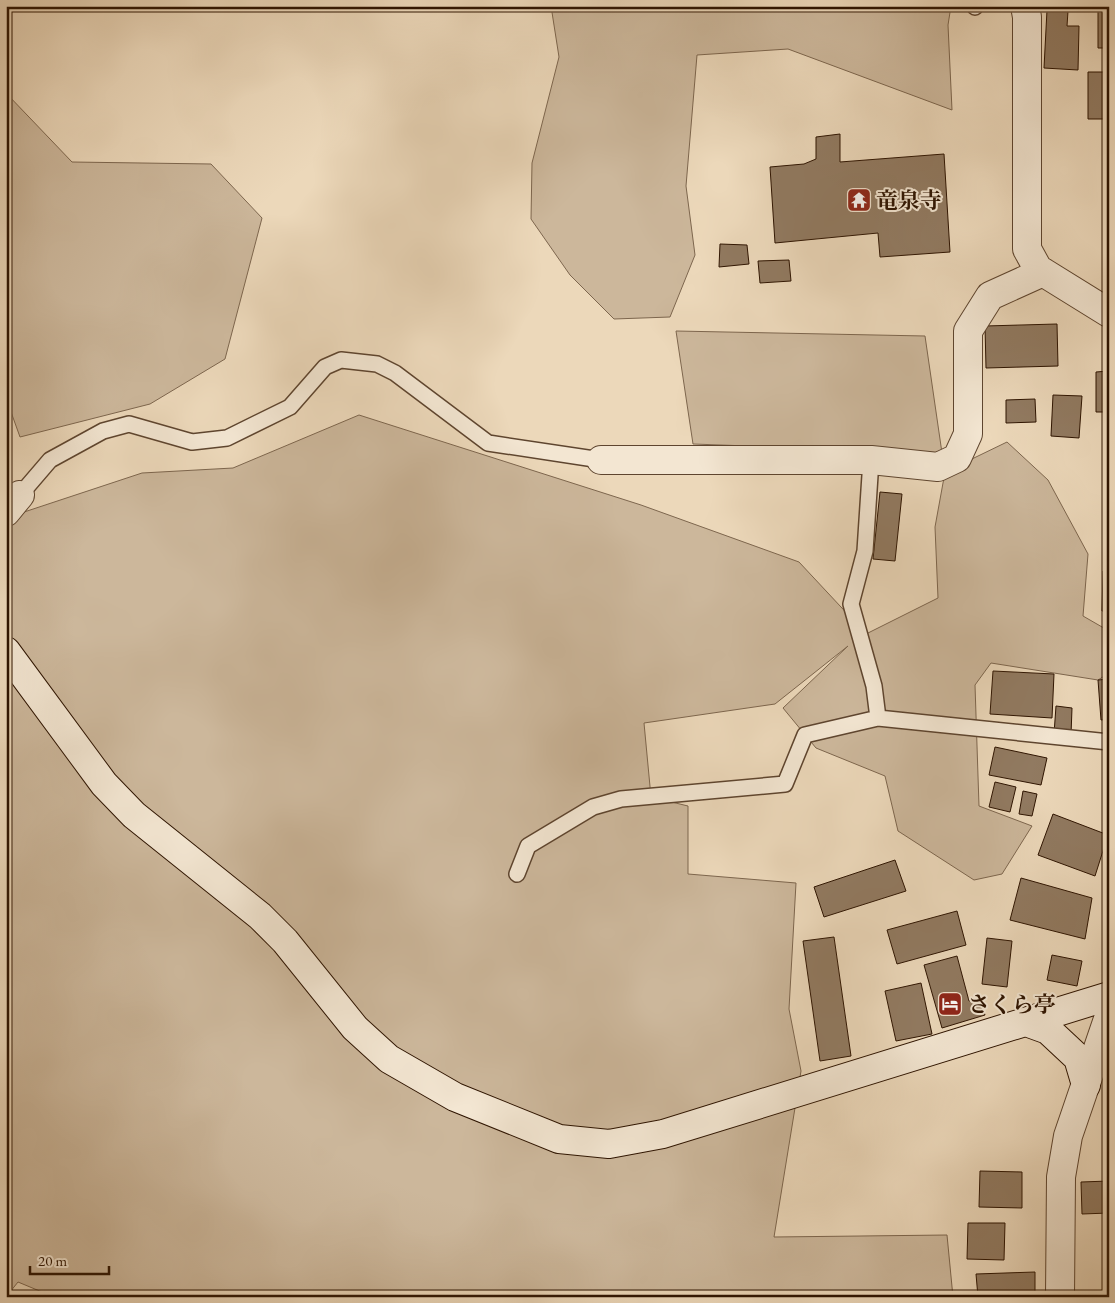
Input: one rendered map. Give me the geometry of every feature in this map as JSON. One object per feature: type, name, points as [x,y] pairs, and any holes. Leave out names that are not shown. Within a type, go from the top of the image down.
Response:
[{"type":"street","points":[[1025,6],[1027,17],[1027,249],[1038,269],[1109,313]]},
{"type":"street","points":[[601,460],[871,460],[938,467],[957,458],[968,434],[968,331],[990,296],[1043,272]]},
{"type":"street","points":[[6,651],[104,784],[134,815],[260,916],[285,941],[355,1028],[389,1059],[455,1097],[558,1139],[609,1144],[663,1134],[1109,996]]},
{"type":"street","points":[[1060,1297],[1061,1177],[1068,1136],[1109,1016]]},
{"type":"street","points":[[1026,1022],[1048,1030],[1078,1058],[1086,1085]]},
{"type":"lane","points":[[13,504],[50,460],[103,431],[129,424],[192,442],[227,438],[290,407],[325,367],[341,360],[377,364],[395,373],[488,443],[601,460]]},
{"type":"lane","points":[[871,460],[865,551],[851,604],[874,686],[878,718]]},
{"type":"lane","points":[[517,874],[528,846],[592,807],[621,799],[785,784],[805,735],[878,718],[1109,742]]},
{"type":"shaded area","points":[[551,6],[951,6],[948,25],[952,110],[788,49],[697,55],[686,186],[695,255],[670,317],[614,319],[570,275],[531,219],[532,163],[559,57]]},
{"type":"shaded area","points":[[6,93],[72,162],[211,164],[262,218],[225,359],[150,404],[20,437],[6,398]]},
{"type":"shaded area","points":[[676,331],[925,336],[942,453],[693,444]]},
{"type":"shaded area","points":[[359,415],[641,505],[799,562],[855,622],[856,639],[938,598],[935,527],[945,472],[1007,442],[1048,480],[1088,554],[1083,616],[1109,631],[1109,673],[1098,680],[991,663],[975,685],[979,806],[1032,826],[1002,874],[974,880],[898,831],[885,776],[816,748],[783,708],[848,646],[775,704],[644,723],[651,797],[688,806],[688,874],[796,883],[789,1009],[801,1071],[774,1237],[947,1235],[953,1297],[54,1297],[18,1282],[6,1297],[6,520],[9,517],[142,473],[233,468]]},
{"type":"building","points":[[1047,10],[1068,11],[1067,26],[1079,26],[1078,70],[1044,68]]},
{"type":"building","points":[[1098,11],[1109,11],[1109,48],[1098,48]]},
{"type":"building","points":[[1088,72],[1109,72],[1109,119],[1088,119]]},
{"type":"building","name":"竜泉寺","points":[[840,134],[840,162],[944,154],[950,252],[880,257],[878,233],[775,243],[770,167],[804,164],[816,159],[816,137]]},
{"type":"building","points":[[720,244],[747,245],[749,264],[719,267]]},
{"type":"building","points":[[789,260],[791,281],[760,283],[758,261]]},
{"type":"building","points":[[1057,324],[1058,366],[986,368],[985,326]]},
{"type":"building","points":[[1109,371],[1109,412],[1096,412],[1096,372]]},
{"type":"building","points":[[1053,395],[1082,396],[1079,438],[1051,436]]},
{"type":"building","points":[[1035,399],[1036,422],[1006,423],[1006,400]]},
{"type":"building","points":[[880,492],[902,494],[895,561],[873,559]]},
{"type":"building","points":[[1103,571],[1109,571],[1109,611],[1102,611]]},
{"type":"building","points":[[993,671],[1054,674],[1052,718],[990,714]]},
{"type":"building","points":[[1109,679],[1109,719],[1101,720],[1098,680]]},
{"type":"building","points":[[1056,706],[1072,708],[1071,735],[1054,734]]},
{"type":"building","points":[[995,747],[1047,758],[1041,785],[989,775]]},
{"type":"building","points":[[995,782],[1016,787],[1010,812],[989,807]]},
{"type":"building","points":[[1023,791],[1037,794],[1032,816],[1019,814]]},
{"type":"building","points":[[1053,814],[1108,835],[1095,876],[1038,855]]},
{"type":"building","points":[[895,860],[906,891],[824,917],[814,887]]},
{"type":"building","points":[[1021,878],[1092,898],[1085,939],[1010,920]]},
{"type":"building","points":[[957,911],[966,945],[897,964],[887,930]]},
{"type":"building","points":[[834,937],[851,1056],[820,1061],[803,941]]},
{"type":"building","points":[[987,938],[1012,941],[1007,987],[982,984]]},
{"type":"building","points":[[1052,955],[1082,961],[1077,986],[1047,980]]},
{"type":"building","points":[[957,956],[969,1001],[980,998],[985,1015],[942,1028],[924,965]]},
{"type":"building","points":[[921,983],[932,1034],[896,1041],[885,991]]},
{"type":"building","points":[[980,1171],[1022,1172],[1022,1208],[979,1207]]},
{"type":"building","points":[[1109,1181],[1109,1213],[1082,1214],[1081,1182]]},
{"type":"building","points":[[968,1223],[1005,1223],[1004,1260],[967,1259]]},
{"type":"building","points":[[1035,1272],[1035,1297],[978,1297],[976,1274]]},
{"type":"place","name":"竜泉寺","points":[[859,200]]},
{"type":"place","name":"さくら亭","points":[[950,1004]]}]
